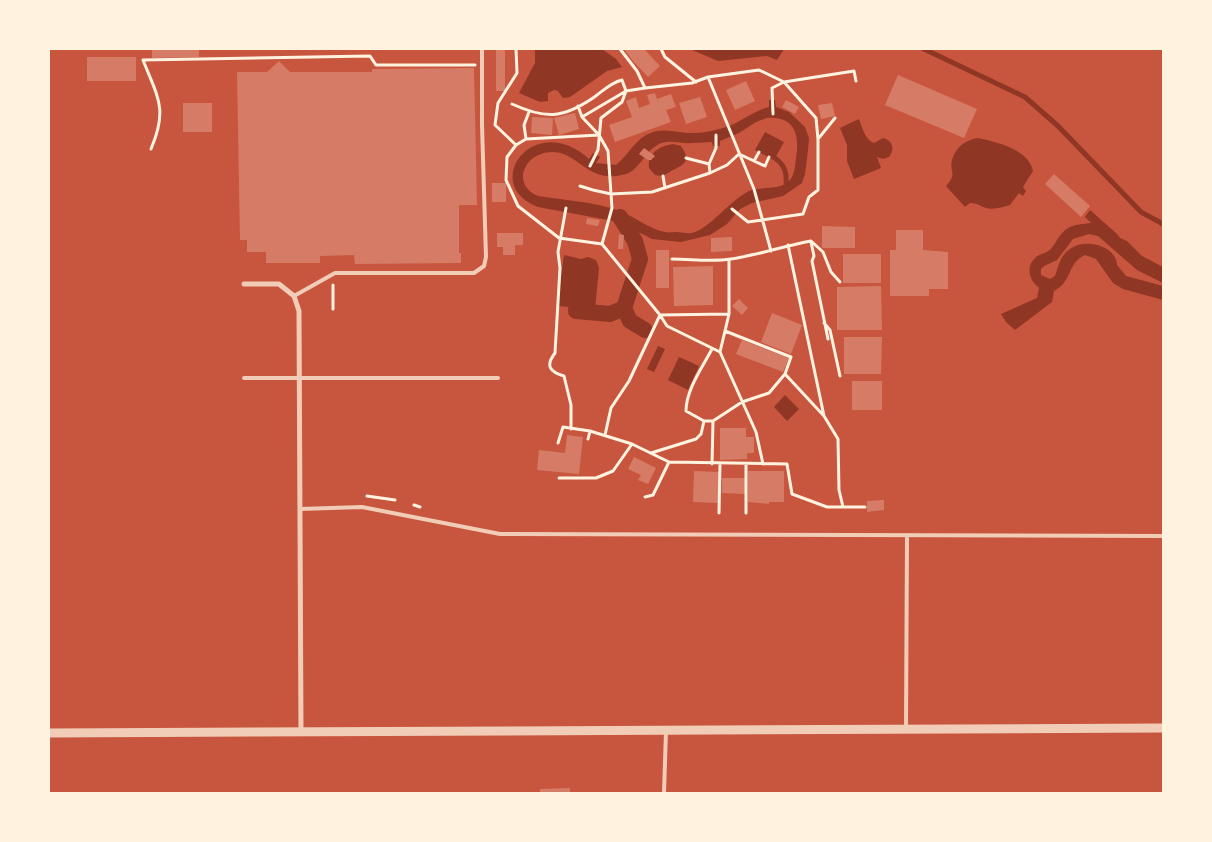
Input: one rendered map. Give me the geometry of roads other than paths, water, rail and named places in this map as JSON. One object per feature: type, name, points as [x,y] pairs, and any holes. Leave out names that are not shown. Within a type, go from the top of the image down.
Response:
[{"type":"street","points":[[244,284],[279,284],[294,296],[299,311],[300,732]]},
{"type":"street","points":[[49,734],[1163,728]]},
{"type":"lane","points":[[294,296],[335,273],[474,273],[484,266],[486,257],[482,49]]},
{"type":"lane","points":[[244,378],[498,378]]},
{"type":"lane","points":[[300,509],[362,507],[500,534],[1163,536]]},
{"type":"lane","points":[[906,535],[906,730]]},
{"type":"lane","points":[[664,793],[666,731]]},
{"type":"waterway","points":[[924,49],[1025,97],[1058,126],[1141,212],[1163,224]]},
{"type":"waterway","points":[[775,158],[782,164],[785,171],[786,188]]},
{"type":"waterway","points":[[578,285],[576,311],[610,314],[624,308],[640,259],[635,241],[620,217]]},
{"type":"waterway","points":[[624,308],[630,321],[645,330]]}]
